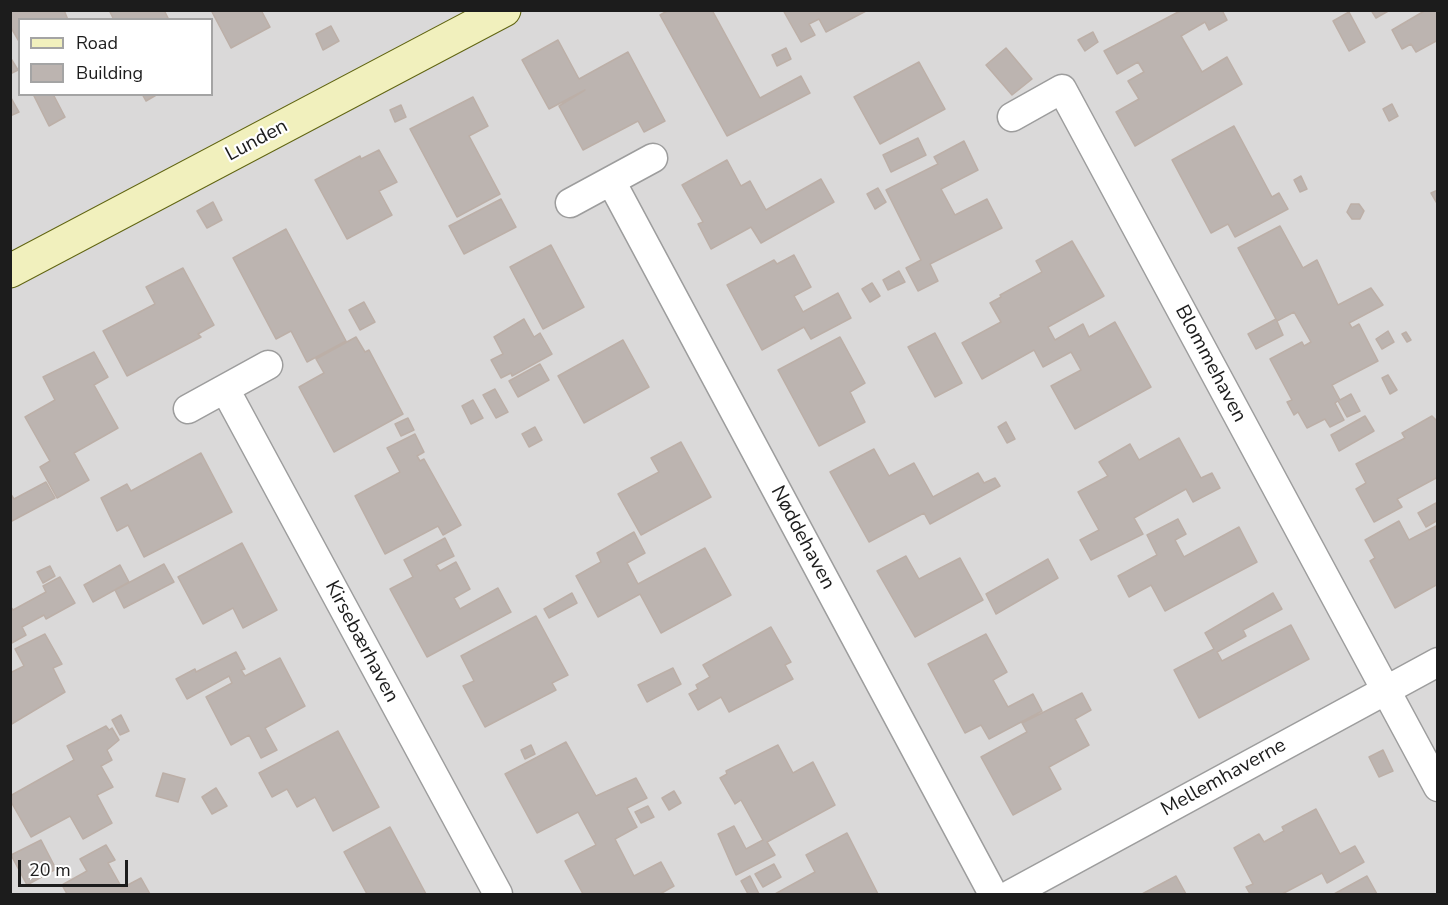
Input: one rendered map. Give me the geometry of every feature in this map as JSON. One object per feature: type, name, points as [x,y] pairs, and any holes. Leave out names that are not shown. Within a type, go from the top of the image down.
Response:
[{"type":"street","name":"Lunden","points":[[10,272],[504,10]]},
{"type":"street","name":"Blommehaven","points":[[1012,117],[1062,89],[1386,690]]},
{"type":"street","points":[[570,203],[653,158]]},
{"type":"street","name":"Nøddehaven","points":[[611,181],[993,894]]},
{"type":"street","points":[[188,409],[268,365]]},
{"type":"street","name":"Kirsebærhaven","points":[[225,388],[498,894]]},
{"type":"street","name":"Mellemhaverne","points":[[1011,894],[1437,662]]},
{"type":"street","points":[[1386,690],[1437,787]]},
{"type":"shaded area","points":[[11,11],[1437,11],[1437,894],[11,894]]},
{"type":"building","points":[[10,10],[64,10],[67,18],[18,18],[18,40],[10,26]]},
{"type":"building","points":[[109,10],[164,10],[168,18],[113,18]]},
{"type":"building","points":[[211,10],[261,10],[270,27],[231,48]]},
{"type":"building","points":[[669,10],[712,10],[760,98],[801,76],[810,93],[727,136],[660,15]]},
{"type":"building","points":[[783,10],[866,11],[826,32],[819,19],[809,24],[815,35],[801,42]]},
{"type":"building","points":[[1182,10],[1222,10],[1227,20],[1209,30],[1205,22],[1181,36],[1202,72],[1227,57],[1242,84],[1135,146],[1116,112],[1139,99],[1128,81],[1144,72],[1138,62],[1117,74],[1104,51]]},
{"type":"building","points":[[1371,10],[1390,10],[1376,18]]},
{"type":"building","points":[[1426,10],[1438,10],[1438,40],[1416,52],[1411,44],[1402,49],[1392,30]]},
{"type":"building","points":[[1349,12],[1365,42],[1349,51],[1333,21]]},
{"type":"building","points":[[331,26],[339,41],[323,50],[316,34]]},
{"type":"building","points":[[1093,32],[1098,42],[1085,51],[1078,40]]},
{"type":"building","points":[[558,40],[579,79],[628,52],[665,121],[644,132],[638,121],[583,150],[559,106],[585,90],[549,109],[522,60]]},
{"type":"building","points":[[786,48],[791,59],[777,66],[772,55]]},
{"type":"building","points":[[1006,48],[1032,79],[1012,95],[986,65]]},
{"type":"building","points":[[10,57],[18,70],[10,74]]},
{"type":"building","points":[[919,62],[945,109],[880,144],[854,97]]},
{"type":"building","points":[[10,96],[19,112],[10,116]]},
{"type":"building","points":[[34,96],[54,96],[65,117],[49,126]]},
{"type":"building","points":[[143,96],[155,96],[146,101]]},
{"type":"building","points":[[473,97],[488,126],[469,136],[500,194],[457,217],[410,129]]},
{"type":"building","points":[[1392,104],[1398,116],[1389,121],[1383,109]]},
{"type":"building","points":[[401,105],[406,117],[395,122],[390,110]]},
{"type":"building","points":[[1234,126],[1272,197],[1279,193],[1288,209],[1235,237],[1228,224],[1211,233],[1172,160]]},
{"type":"building","points":[[918,138],[926,155],[891,172],[883,155]]},
{"type":"building","points":[[964,141],[978,170],[941,189],[955,215],[987,199],[1002,228],[930,264],[938,281],[918,291],[906,268],[921,260],[886,190],[938,164],[934,157]]},
{"type":"building","points":[[379,150],[397,182],[379,191],[392,215],[347,239],[315,180],[360,156],[361,159]]},
{"type":"building","points":[[727,160],[741,186],[750,181],[766,210],[821,179],[834,202],[761,243],[751,227],[711,249],[698,224],[703,222],[682,185]]},
{"type":"building","points":[[1301,176],[1307,189],[1300,192],[1294,180]]},
{"type":"building","points":[[878,188],[886,202],[875,209],[867,194]]},
{"type":"building","points":[[1438,190],[1438,205],[1431,193]]},
{"type":"building","points":[[501,199],[516,227],[464,254],[449,226]]},
{"type":"building","points":[[213,202],[222,220],[207,228],[197,211]]},
{"type":"building","points":[[1351,204],[1359,204],[1364,211],[1360,219],[1352,219],[1347,212]]},
{"type":"building","points":[[1280,226],[1303,268],[1317,260],[1338,305],[1371,288],[1383,305],[1349,323],[1352,328],[1359,324],[1378,361],[1332,385],[1340,400],[1351,394],[1360,411],[1347,417],[1338,401],[1335,403],[1344,420],[1330,427],[1325,419],[1307,428],[1298,412],[1294,415],[1287,402],[1292,400],[1270,359],[1302,342],[1304,346],[1311,342],[1294,312],[1277,321],[1238,248]]},
{"type":"building","points":[[286,229],[346,341],[307,362],[291,331],[276,339],[233,258]]},
{"type":"building","points":[[1072,241],[1104,296],[1048,327],[1055,340],[1083,324],[1089,337],[1115,322],[1151,387],[1075,429],[1051,386],[1081,370],[1071,352],[1043,367],[1034,350],[982,379],[962,343],[1001,322],[990,303],[1042,272],[1036,261]]},
{"type":"building","points":[[551,245],[584,307],[543,329],[510,267]]},
{"type":"building","points":[[794,255],[811,287],[794,296],[803,312],[838,293],[851,318],[811,339],[804,327],[762,350],[727,285],[774,260],[777,264]]},
{"type":"building","points":[[183,268],[214,325],[198,334],[201,337],[127,376],[103,331],[155,304],[146,287]]},
{"type":"building","points":[[899,271],[905,282],[888,290],[883,280]]},
{"type":"building","points":[[872,283],[880,296],[870,302],[862,289]]},
{"type":"building","points":[[364,302],[375,322],[360,330],[349,310]]},
{"type":"building","points":[[524,319],[534,337],[540,333],[552,354],[512,376],[511,373],[501,378],[491,360],[503,354],[494,337]]},
{"type":"building","points":[[1276,319],[1283,335],[1256,349],[1248,334]]},
{"type":"building","points":[[1388,331],[1394,342],[1382,349],[1376,339]]},
{"type":"building","points":[[1406,332],[1411,340],[1407,342],[1402,334]]},
{"type":"building","points":[[935,333],[962,383],[935,397],[908,347]]},
{"type":"building","points":[[356,337],[365,352],[369,350],[403,414],[334,452],[299,387],[324,373],[316,359]]},
{"type":"building","points":[[840,337],[865,383],[850,392],[865,422],[819,446],[778,370]]},
{"type":"building","points":[[623,340],[649,387],[584,423],[558,376]]},
{"type":"building","points":[[94,352],[108,377],[94,385],[118,428],[74,453],[89,480],[57,498],[40,467],[50,461],[25,417],[55,400],[43,377]]},
{"type":"building","points":[[540,364],[549,380],[518,397],[509,381]]},
{"type":"building","points":[[1388,375],[1397,390],[1390,394],[1382,378]]},
{"type":"building","points":[[495,389],[508,412],[496,418],[483,395]]},
{"type":"building","points":[[473,400],[483,418],[471,424],[462,406]]},
{"type":"building","points":[[1365,416],[1374,431],[1339,451],[1331,435]]},
{"type":"building","points":[[1432,416],[1438,422],[1438,477],[1397,499],[1402,507],[1374,522],[1356,489],[1366,483],[1356,464],[1405,438],[1402,433]]},
{"type":"building","points":[[408,418],[414,430],[401,436],[395,424]]},
{"type":"building","points":[[1006,422],[1015,439],[1007,443],[998,427]]},
{"type":"building","points":[[535,427],[542,440],[529,447],[522,434]]},
{"type":"building","points":[[415,434],[424,452],[417,456],[420,461],[424,459],[461,525],[443,535],[438,526],[385,554],[355,496],[400,472],[387,448]]},
{"type":"building","points":[[1179,438],[1201,478],[1212,473],[1220,488],[1193,502],[1186,489],[1134,518],[1143,534],[1091,560],[1080,540],[1099,530],[1078,492],[1108,476],[1099,462],[1130,444],[1139,460]]},
{"type":"building","points":[[681,442],[711,497],[641,535],[618,494],[659,472],[651,458]]},
{"type":"building","points":[[874,449],[889,476],[914,463],[933,497],[978,473],[984,483],[995,478],[1000,486],[930,524],[924,513],[869,542],[830,472]]},
{"type":"building","points":[[201,453],[232,512],[144,557],[128,525],[117,531],[101,498],[127,484],[131,491]]},
{"type":"building","points":[[46,482],[55,498],[10,522],[10,493],[14,499]]},
{"type":"building","points":[[1436,503],[1438,520],[1426,527],[1418,513]]},
{"type":"building","points":[[1178,519],[1186,534],[1175,540],[1184,557],[1239,527],[1257,562],[1165,611],[1151,585],[1129,597],[1118,576],[1157,555],[1147,535]]},
{"type":"building","points":[[1399,521],[1409,540],[1438,525],[1438,584],[1395,608],[1370,561],[1375,558],[1365,540]]},
{"type":"building","points":[[634,532],[645,553],[627,563],[638,584],[705,548],[731,595],[661,633],[640,594],[598,617],[576,576],[601,562],[597,553]]},
{"type":"building","points":[[445,538],[454,556],[436,565],[440,571],[456,562],[470,589],[454,598],[460,609],[498,588],[511,612],[427,657],[390,589],[413,577],[404,560]]},
{"type":"building","points":[[242,543],[277,610],[243,628],[233,608],[203,624],[178,577]]},
{"type":"building","points":[[906,556],[919,579],[960,558],[983,600],[915,637],[877,571]]},
{"type":"building","points":[[1048,559],[1058,578],[996,614],[986,594]]},
{"type":"building","points":[[164,564],[174,582],[124,608],[115,590]]},
{"type":"building","points":[[120,565],[129,582],[93,602],[84,585]]},
{"type":"building","points":[[50,566],[55,576],[43,583],[37,572]]},
{"type":"building","points":[[60,577],[75,603],[46,619],[44,615],[22,627],[26,635],[10,644],[10,606],[13,610],[46,592],[43,586]]},
{"type":"building","points":[[572,593],[577,603],[549,618],[544,609]]},
{"type":"building","points":[[1273,593],[1282,609],[1243,630],[1246,636],[1217,652],[1222,661],[1291,625],[1309,659],[1199,718],[1174,670],[1214,649],[1205,633]]},
{"type":"building","points":[[536,616],[568,675],[552,683],[556,690],[485,727],[463,686],[474,681],[461,656]]},
{"type":"building","points":[[771,627],[791,662],[785,665],[793,679],[729,712],[721,697],[698,710],[689,694],[698,689],[696,685],[710,677],[703,665]]},
{"type":"building","points":[[45,634],[62,664],[53,668],[65,692],[10,725],[10,673],[24,666],[15,649]]},
{"type":"building","points":[[986,634],[1007,672],[993,680],[1008,707],[1033,694],[1042,711],[989,739],[981,725],[965,733],[928,664]]},
{"type":"building","points":[[236,652],[245,669],[241,670],[245,676],[280,658],[305,706],[265,728],[277,750],[261,758],[249,735],[231,745],[206,697],[232,683],[229,676],[187,699],[176,679],[195,669],[196,672]]},
{"type":"building","points":[[673,668],[681,684],[647,702],[638,685]]},
{"type":"building","points":[[1082,693],[1091,710],[1075,719],[1089,745],[1049,767],[1061,789],[1013,815],[981,757],[1027,732],[1022,723]]},
{"type":"building","points":[[121,715],[129,731],[120,735],[112,720]]},
{"type":"building","points":[[106,726],[109,730],[112,728],[119,740],[107,750],[112,760],[101,766],[113,787],[97,795],[112,823],[83,839],[70,816],[31,837],[10,800],[10,796],[74,760],[67,746]]},
{"type":"building","points":[[338,731],[379,807],[333,831],[315,797],[297,807],[287,789],[272,797],[259,773]]},
{"type":"building","points":[[566,742],[596,796],[636,778],[647,798],[627,808],[637,827],[615,839],[634,876],[661,862],[674,886],[660,894],[583,894],[565,861],[596,845],[578,812],[537,833],[505,774]]},
{"type":"building","points":[[531,745],[535,754],[525,759],[521,750]]},
{"type":"building","points":[[778,745],[793,773],[813,762],[835,805],[767,842],[775,855],[736,875],[718,834],[734,826],[746,849],[763,840],[741,800],[735,804],[720,778],[727,774],[726,771]]},
{"type":"building","points":[[1383,750],[1393,771],[1379,777],[1369,757]]},
{"type":"building","points":[[163,773],[185,779],[178,802],[156,796]]},
{"type":"building","points":[[216,788],[227,806],[212,814],[202,797]]},
{"type":"building","points":[[674,791],[681,803],[669,810],[662,798]]},
{"type":"building","points":[[648,806],[654,817],[641,823],[635,812]]},
{"type":"building","points":[[1316,809],[1340,854],[1355,846],[1364,862],[1327,883],[1322,873],[1282,894],[1250,894],[1246,887],[1253,884],[1234,848],[1259,834],[1264,842],[1284,831],[1282,827]]},
{"type":"building","points":[[390,827],[426,894],[367,894],[344,852]]},
{"type":"building","points":[[847,833],[878,894],[775,894],[815,872],[806,855]]},
{"type":"building","points":[[41,840],[56,869],[27,885],[11,855]]},
{"type":"building","points":[[106,845],[115,860],[108,863],[122,888],[141,878],[150,894],[67,894],[62,885],[87,871],[80,859]]},
{"type":"building","points":[[774,864],[781,877],[763,887],[755,874]]},
{"type":"building","points":[[750,876],[759,894],[748,894],[741,881]]},
{"type":"building","points":[[1176,876],[1186,894],[1142,894]]},
{"type":"building","points":[[1367,876],[1377,894],[1334,894]]}]
